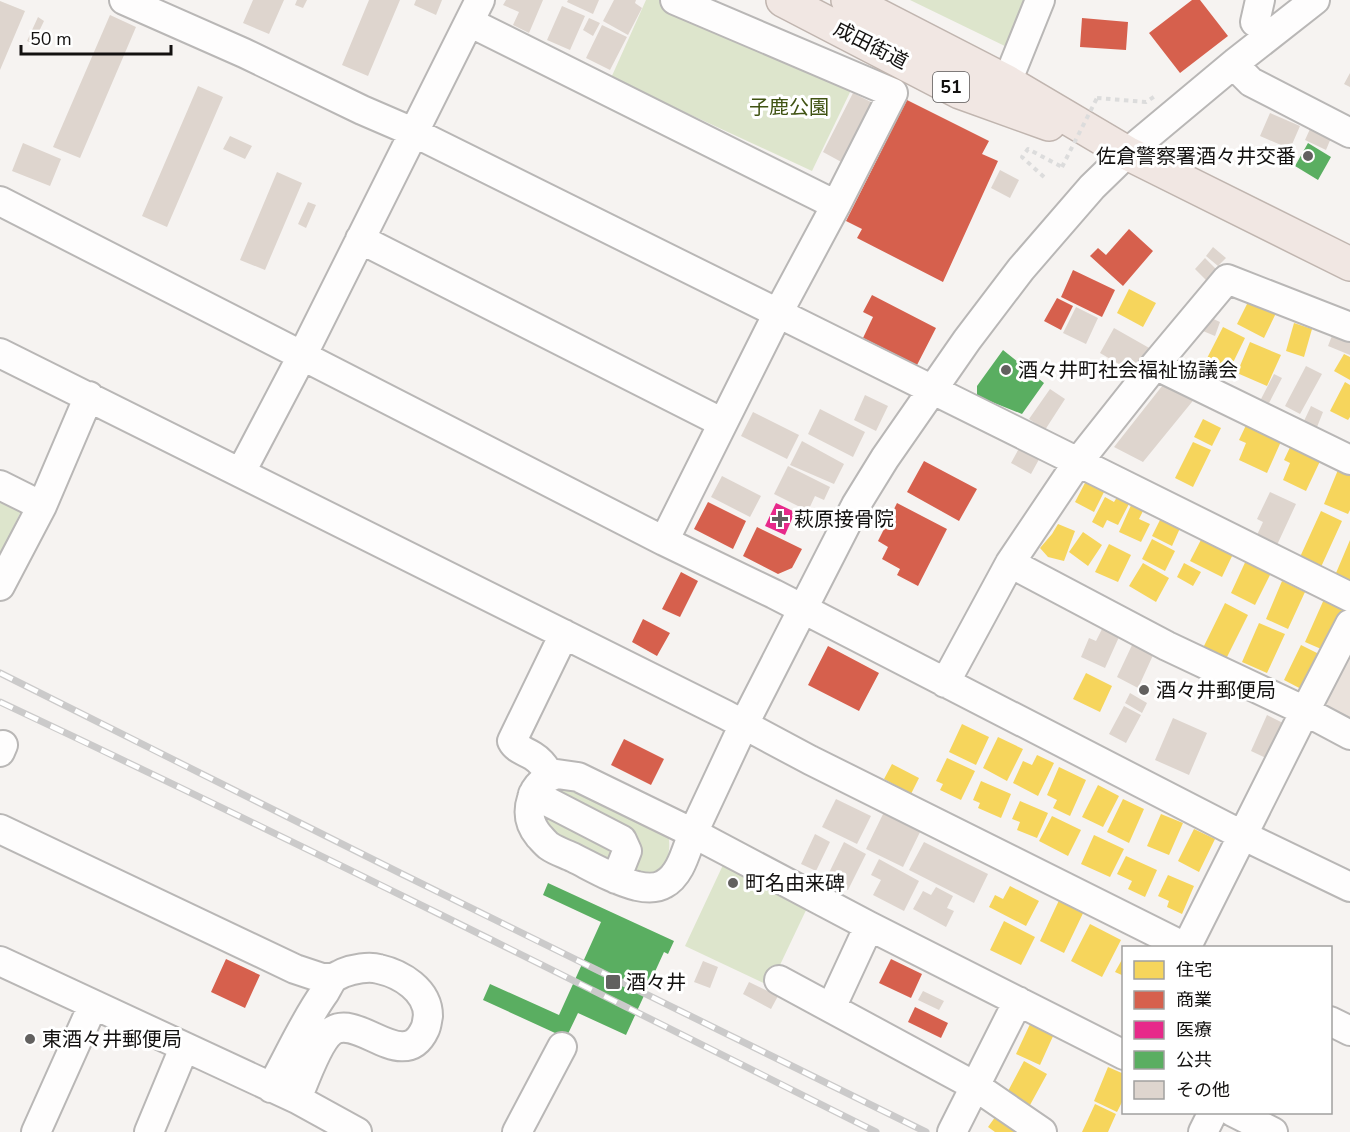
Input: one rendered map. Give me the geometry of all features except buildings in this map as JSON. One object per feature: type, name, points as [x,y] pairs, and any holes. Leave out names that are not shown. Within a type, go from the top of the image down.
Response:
[{"type":"highway","name":"成田街道","points":[[783,0],[960,92],[1127,153]]},
{"type":"highway","name":"成田街道","points":[[848,0],[1007,82],[1127,153],[1350,264]]},
{"type":"street","points":[[124,0],[244,52],[362,110],[413,132],[1350,597]]},
{"type":"street","points":[[664,541],[778,313],[893,93],[675,0]]},
{"type":"street","points":[[1007,82],[1040,0]]},
{"type":"street","points":[[564,634],[512,741],[514,745],[539,760],[545,767],[541,785],[529,808],[529,817],[539,836],[549,846],[616,879],[638,886],[657,887],[677,872],[744,724],[856,505],[885,458],[967,340],[1021,268],[1092,187],[1127,153],[1315,0]]},
{"type":"street","points":[[241,472],[302,356],[475,11],[836,205]]},
{"type":"street","points":[[1236,62],[1251,82],[1350,133]]},
{"type":"street","points":[[1,205],[664,541],[803,609],[1242,835],[1350,887]]},
{"type":"street","points":[[360,239],[723,423]]},
{"type":"street","points":[[945,683],[1010,563],[1078,462],[1227,279],[1350,327]]},
{"type":"street","points":[[0,352],[1182,946]]},
{"type":"street","points":[[1155,365],[1350,460]]},
{"type":"street","points":[[0,586],[42,506],[89,396]]},
{"type":"street","points":[[0,485],[42,506]]},
{"type":"street","points":[[1010,563],[1167,646],[1305,711],[1350,735]]},
{"type":"street","points":[[1187,946],[1350,624]]},
{"type":"street","points":[[541,785],[557,774],[578,777],[693,833],[869,926],[1122,1054]]},
{"type":"street","points":[[541,785],[622,840],[627,851],[616,879]]},
{"type":"street","points":[[0,829],[295,969],[322,978],[334,978]]},
{"type":"street","points":[[831,1008],[869,926]]},
{"type":"street","points":[[271,1088],[315,1005],[336,976],[352,970],[377,968],[401,976],[415,987],[425,1000],[428,1013],[426,1028],[417,1042],[406,1047],[390,1044],[346,1028],[335,1029],[326,1037],[314,1059],[297,1099]]},
{"type":"street","points":[[4,972],[93,1005],[297,1099],[357,1132]]},
{"type":"street","points":[[779,980],[975,1086],[1042,1132]]},
{"type":"street","points":[[952,1132],[1018,1001]]},
{"type":"street","points":[[36,1132],[93,1005]]},
{"type":"street","points":[[1332,1022],[1350,1031]]},
{"type":"street","points":[[517,1132],[562,1047]]},
{"type":"street","points":[[149,1132],[184,1048]]},
{"type":"street","points":[[1203,1132],[1212,1114]]},
{"type":"street","points":[[1235,1114],[1273,1132]]},
{"type":"path","points":[[1044,177],[1022,157],[1028,149],[1062,167],[1097,98],[1146,102],[1161,93]]},
{"type":"shaded area","points":[[1350,655],[1350,721],[1321,708]]},
{"type":"green space","name":"子鹿公園","points":[[646,0],[670,0],[854,84],[812,171],[611,78]]},
{"type":"green space","points":[[910,0],[1032,0],[1013,50]]},
{"type":"green space","points":[[0,496],[23,507],[0,555]]},
{"type":"green space","points":[[565,783],[668,834],[667,860],[660,870],[646,875],[632,873],[634,847],[545,793]]},
{"type":"green space","points":[[541,810],[618,848],[617,868],[548,830]]},
{"type":"green space","points":[[723,865],[808,906],[770,986],[685,946]]},
{"type":"railway","points":[[0,673],[926,1132]]},
{"type":"railway","points":[[0,702],[330,860],[876,1132]]},
{"type":"place","name":"佐倉警察署酒々井交番","points":[[1308,156]]},
{"type":"place","name":"酒々井町社会福祉協議会","points":[[1006,370]]},
{"type":"place","name":"萩原接骨院","points":[[780,519]]},
{"type":"place","name":"酒々井郵便局","points":[[1144,690]]},
{"type":"place","name":"町名由来碑","points":[[733,883]]},
{"type":"place","name":"酒々井","points":[[613,982]]},
{"type":"place","name":"東酒々井郵便局","points":[[30,1039]]}]
